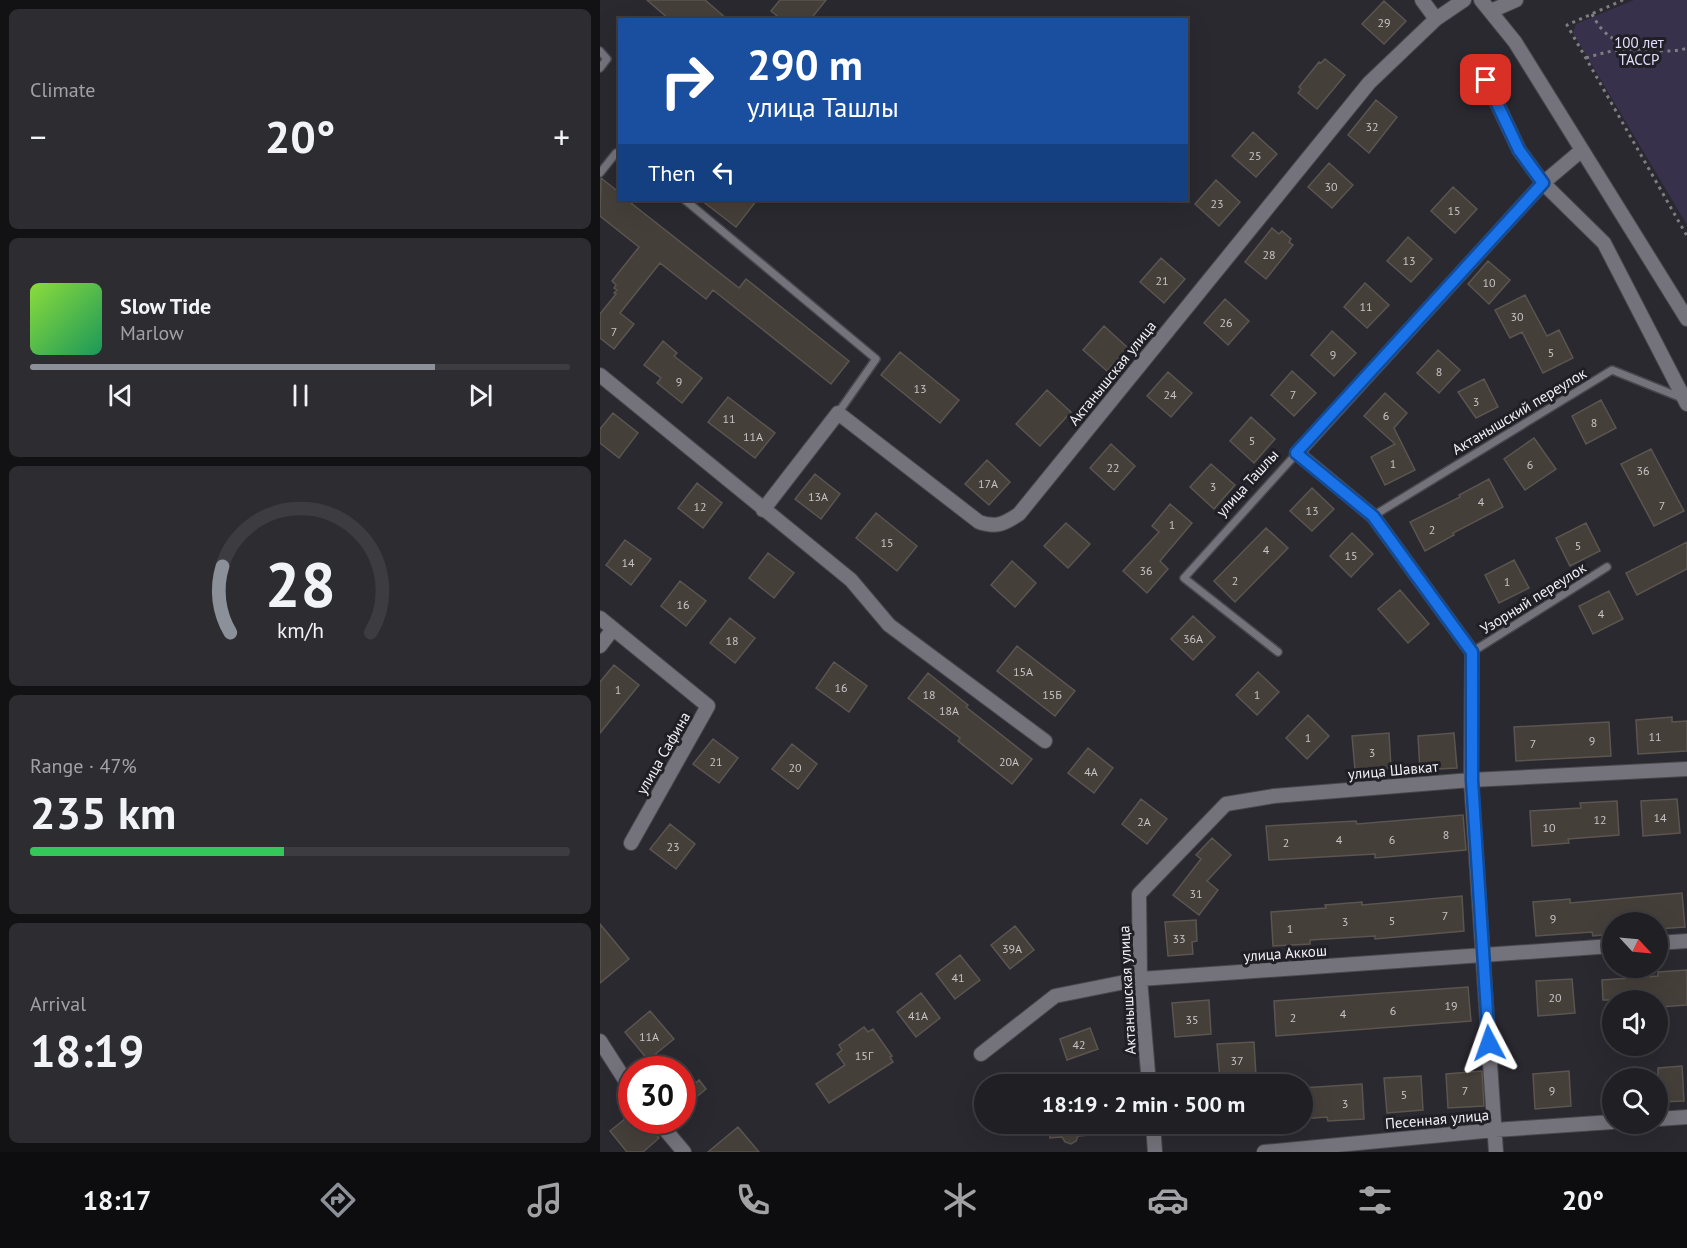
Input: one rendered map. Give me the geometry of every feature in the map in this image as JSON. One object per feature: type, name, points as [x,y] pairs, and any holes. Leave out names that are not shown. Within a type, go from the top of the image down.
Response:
[{"type":"street","points":[[1422,0],[1436,19]]},
{"type":"street","name":"Актанышская улица","points":[[838,413],[979,522],[992,527],[1004,524],[1019,514],[1369,83],[1436,19],[1464,0]]},
{"type":"street","points":[[1481,0],[1515,42],[1582,150],[1682,302],[1687,319]]},
{"type":"street","points":[[1491,11],[1516,0]]},
{"type":"street","points":[[1486,80],[1519,150],[1543,183],[1604,243],[1686,401]]},
{"type":"street","name":"улица Ташлы","points":[[1296,453],[1543,183],[1582,150]]},
{"type":"street","points":[[600,375],[851,580],[889,625],[1045,741]]},
{"type":"street","points":[[763,510],[838,413]]},
{"type":"street","points":[[1296,453],[1373,516],[1472,652],[1472,780],[1496,1152]]},
{"type":"street","name":"улица Сафина","points":[[600,618],[708,706],[631,843]]},
{"type":"street","points":[[600,646],[613,629]]},
{"type":"street","name":"улица Шавкат","points":[[1139,894],[1226,804],[1274,796],[1472,780],[1687,769]]},
{"type":"street","name":"Актанышская улица","points":[[1139,894],[1140,979],[1148,1074]]},
{"type":"street","points":[[1668,942],[1687,941]]},
{"type":"street","name":"улица Аккош","points":[[981,1054],[1055,996],[1140,979],[1602,947]]},
{"type":"street","points":[[600,1041],[618,1069]]},
{"type":"street","points":[[1668,1118],[1687,1117]]},
{"type":"street","name":"Песенная улица","points":[[1264,1152],[1495,1130],[1602,1123]]},
{"type":"street","points":[[669,1134],[684,1152]]},
{"type":"street","points":[[1154,1134],[1155,1152]]},
{"type":"lane","points":[[600,51],[607,59],[600,68]]},
{"type":"lane","points":[[600,173],[618,154]]},
{"type":"lane","points":[[686,201],[876,359],[838,413]]},
{"type":"lane","name":"Актанышский переулок","points":[[1373,516],[1612,370],[1686,401]]},
{"type":"lane","name":"улица Ташлы","points":[[1278,652],[1184,578],[1296,453]]},
{"type":"lane","name":"Узорный переулок","points":[[1472,652],[1608,567]]},
{"type":"path","points":[[1623,0],[1567,25],[1687,236]]},
{"type":"path","points":[[1592,14],[1604,32],[1635,49]]},
{"type":"path","points":[[1586,58],[1608,51],[1635,49],[1676,52],[1687,48]]},
{"type":"green space","name":"100 лет ТАССР","points":[[1634,0],[1687,0],[1687,225],[1573,33],[1576,24]]},
{"type":"building","points":[[647,0],[705,0],[726,18],[668,18]]},
{"type":"building","points":[[780,0],[826,0],[812,18],[780,18],[771,11]]},
{"type":"building","points":[[1384,1],[1406,21],[1384,44],[1362,24]]},
{"type":"building","points":[[1325,59],[1345,75],[1317,109],[1298,93],[1301,89],[1299,87],[1319,62]]},
{"type":"building","points":[[1376,100],[1397,117],[1369,153],[1348,135]]},
{"type":"building","points":[[1253,132],[1277,154],[1256,177],[1232,156]]},
{"type":"building","points":[[1329,163],[1353,185],[1332,208],[1308,187]]},
{"type":"building","points":[[601,178],[618,191],[618,201],[628,201],[739,288],[746,279],[849,361],[831,384],[713,290],[706,299],[660,263],[620,313],[634,324],[614,349],[600,338],[600,314],[616,294],[614,293],[617,290],[614,288],[616,285],[612,281],[639,247],[600,216]]},
{"type":"building","points":[[1216,180],[1240,202],[1219,226],[1195,204]]},
{"type":"building","points":[[1453,187],[1477,209],[1455,233],[1431,211]]},
{"type":"building","points":[[702,201],[756,201],[736,227]]},
{"type":"building","points":[[1272,228],[1279,234],[1282,231],[1291,239],[1289,242],[1293,245],[1266,279],[1245,262]]},
{"type":"building","points":[[1408,237],[1432,259],[1411,282],[1387,261]]},
{"type":"building","points":[[1161,258],[1185,279],[1164,303],[1140,282]]},
{"type":"building","points":[[1488,261],[1510,280],[1489,304],[1468,284]]},
{"type":"building","points":[[1365,283],[1389,305],[1367,328],[1344,307]]},
{"type":"building","points":[[1525,295],[1547,336],[1559,330],[1573,358],[1543,373],[1522,332],[1510,338],[1495,310]]},
{"type":"building","points":[[1225,299],[1249,321],[1228,345],[1204,323]]},
{"type":"building","points":[[1104,326],[1128,348],[1107,371],[1083,350]]},
{"type":"building","points":[[1332,331],[1356,353],[1334,376],[1311,355]]},
{"type":"building","points":[[663,341],[677,353],[674,356],[702,378],[682,403],[657,383],[661,378],[644,365]]},
{"type":"building","points":[[1438,350],[1460,370],[1439,393],[1417,373]]},
{"type":"building","points":[[900,352],[959,400],[940,423],[881,375]]},
{"type":"building","points":[[1292,371],[1316,393],[1294,416],[1271,395]]},
{"type":"building","points":[[1168,372],[1192,393],[1171,417],[1147,396]]},
{"type":"building","points":[[1484,379],[1498,407],[1476,418],[1458,392]]},
{"type":"building","points":[[1047,390],[1071,412],[1040,446],[1016,424]]},
{"type":"building","points":[[1385,393],[1407,413],[1394,428],[1415,470],[1385,485],[1371,457],[1395,444],[1364,416]]},
{"type":"building","points":[[728,397],[775,433],[755,458],[708,422]]},
{"type":"building","points":[[1601,400],[1616,428],[1586,444],[1572,416]]},
{"type":"building","points":[[613,413],[638,433],[619,458],[600,443],[600,429]]},
{"type":"building","points":[[1251,417],[1275,439],[1254,463],[1230,441]]},
{"type":"building","points":[[1534,438],[1556,469],[1525,490],[1504,459]]},
{"type":"building","points":[[1111,444],[1135,466],[1114,490],[1090,468]]},
{"type":"building","points":[[1651,449],[1684,511],[1654,526],[1621,464]]},
{"type":"building","points":[[987,460],[1010,482],[989,505],[965,484]]},
{"type":"building","points":[[1211,464],[1235,485],[1214,509],[1190,487]]},
{"type":"building","points":[[815,474],[840,494],[821,519],[795,499]]},
{"type":"building","points":[[1489,479],[1503,507],[1453,533],[1454,535],[1425,551],[1410,522],[1460,497],[1459,495]]},
{"type":"building","points":[[697,483],[722,503],[703,528],[678,508]]},
{"type":"building","points":[[1312,488],[1334,509],[1312,531],[1290,511]]},
{"type":"building","points":[[1170,504],[1192,523],[1160,561],[1168,569],[1147,593],[1123,571],[1159,532],[1152,526]]},
{"type":"building","points":[[876,513],[917,546],[897,571],[856,538]]},
{"type":"building","points":[[1066,523],[1090,544],[1068,568],[1044,546]]},
{"type":"building","points":[[1586,523],[1600,551],[1570,566],[1556,538]]},
{"type":"building","points":[[1266,528],[1288,548],[1235,602],[1214,581]]},
{"type":"building","points":[[1352,533],[1373,554],[1351,577],[1330,556]]},
{"type":"building","points":[[625,540],[651,559],[631,585],[606,565]]},
{"type":"building","points":[[1687,542],[1687,569],[1637,595],[1626,573]]},
{"type":"building","points":[[768,553],[794,573],[774,598],[749,578]]},
{"type":"building","points":[[1514,560],[1529,588],[1499,603],[1485,575]]},
{"type":"building","points":[[1012,561],[1036,583],[1015,607],[991,585]]},
{"type":"building","points":[[680,581],[706,601],[686,626],[661,606]]},
{"type":"building","points":[[1400,590],[1429,624],[1408,643],[1378,609]]},
{"type":"building","points":[[1609,591],[1623,619],[1593,634],[1579,606]]},
{"type":"building","points":[[1193,616],[1215,637],[1193,660],[1171,639]]},
{"type":"building","points":[[730,618],[755,638],[735,663],[710,643]]},
{"type":"building","points":[[1017,646],[1075,691],[1055,716],[997,671]]},
{"type":"building","points":[[834,662],[867,686],[849,712],[816,688]]},
{"type":"building","points":[[614,665],[639,685],[600,733],[600,682]]},
{"type":"building","points":[[1258,672],[1279,692],[1257,715],[1236,695]]},
{"type":"building","points":[[928,673],[968,705],[966,707],[1032,759],[1012,784],[958,741],[960,738],[908,698]]},
{"type":"building","points":[[1308,715],[1329,736],[1307,759],[1286,738]]},
{"type":"building","points":[[1672,717],[1672,722],[1687,721],[1687,751],[1638,754],[1636,720]]},
{"type":"building","points":[[1609,722],[1611,756],[1516,761],[1514,727]]},
{"type":"building","points":[[1389,733],[1391,768],[1355,770],[1352,736]]},
{"type":"building","points":[[1454,733],[1457,768],[1420,770],[1418,736]]},
{"type":"building","points":[[713,739],[738,758],[719,783],[693,764]]},
{"type":"building","points":[[792,744],[817,764],[798,789],[772,769]]},
{"type":"building","points":[[1088,748],[1113,768],[1094,793],[1068,773]]},
{"type":"building","points":[[1141,799],[1167,819],[1147,844],[1122,824]]},
{"type":"building","points":[[1677,799],[1680,833],[1643,836],[1641,801]]},
{"type":"building","points":[[1617,801],[1619,835],[1568,839],[1569,843],[1532,846],[1530,811],[1581,808],[1580,803]]},
{"type":"building","points":[[1463,815],[1466,850],[1375,858],[1375,854],[1269,860],[1266,826],[1356,821],[1357,824]]},
{"type":"building","points":[[670,824],[695,844],[676,869],[650,849]]},
{"type":"building","points":[[1212,838],[1231,855],[1207,881],[1218,890],[1199,915],[1173,895],[1201,859],[1196,855]]},
{"type":"building","points":[[1682,893],[1685,927],[1668,928],[1668,912],[1602,912],[1602,935],[1593,936],[1592,932],[1536,936],[1533,902],[1570,899],[1570,903]]},
{"type":"building","points":[[1462,896],[1464,931],[1375,939],[1375,936],[1310,940],[1310,944],[1273,946],[1271,912],[1326,908],[1325,905],[1362,902],[1362,905]]},
{"type":"building","points":[[1196,920],[1197,941],[1192,942],[1193,954],[1168,956],[1165,922]]},
{"type":"building","points":[[600,924],[629,959],[600,983]]},
{"type":"building","points":[[1015,926],[1034,950],[1010,969],[991,945]]},
{"type":"building","points":[[960,955],[980,980],[955,999],[936,974]]},
{"type":"building","points":[[1687,970],[1687,1005],[1668,1006],[1668,990],[1602,990],[1602,980],[1668,978],[1668,971]]},
{"type":"building","points":[[1572,979],[1575,1013],[1538,1016],[1536,981]]},
{"type":"building","points":[[1468,987],[1471,1021],[1276,1036],[1274,1001]]},
{"type":"building","points":[[921,993],[940,1018],[916,1037],[897,1012]]},
{"type":"building","points":[[1209,1000],[1211,1034],[1175,1037],[1172,1003]]},
{"type":"building","points":[[650,1011],[674,1039],[653,1056],[645,1056],[625,1032]]},
{"type":"building","points":[[864,1027],[868,1032],[873,1029],[892,1056],[890,1057],[893,1062],[829,1103],[816,1084],[845,1065],[837,1054],[842,1050],[839,1045]]},
{"type":"building","points":[[1090,1028],[1098,1049],[1067,1060],[1060,1039]]},
{"type":"building","points":[[1254,1042],[1256,1074],[1220,1074],[1217,1044]]},
{"type":"building","points":[[1682,1066],[1684,1101],[1668,1102],[1668,1068],[1658,1068]]},
{"type":"building","points":[[1482,1071],[1484,1106],[1448,1108],[1446,1074]]},
{"type":"building","points":[[1569,1071],[1571,1106],[1535,1109],[1533,1074]]},
{"type":"building","points":[[1421,1076],[1423,1110],[1387,1113],[1384,1078]]},
{"type":"building","points":[[699,1080],[706,1089],[696,1097],[696,1083]]},
{"type":"building","points":[[1362,1084],[1364,1119],[1328,1121],[1327,1117],[1313,1118],[1313,1087]]},
{"type":"building","points":[[618,1124],[618,1134],[656,1134],[659,1138],[643,1152],[627,1152],[610,1131]]},
{"type":"building","points":[[738,1127],[759,1152],[708,1152]]},
{"type":"building","points":[[1050,1134],[1103,1134],[1078,1136],[1071,1144],[1065,1142],[1062,1137],[1050,1138]]},
{"type":"route","points":[[1486,80],[1519,150],[1543,183],[1296,453],[1373,516],[1472,652],[1472,780],[1489,1043]]}]
